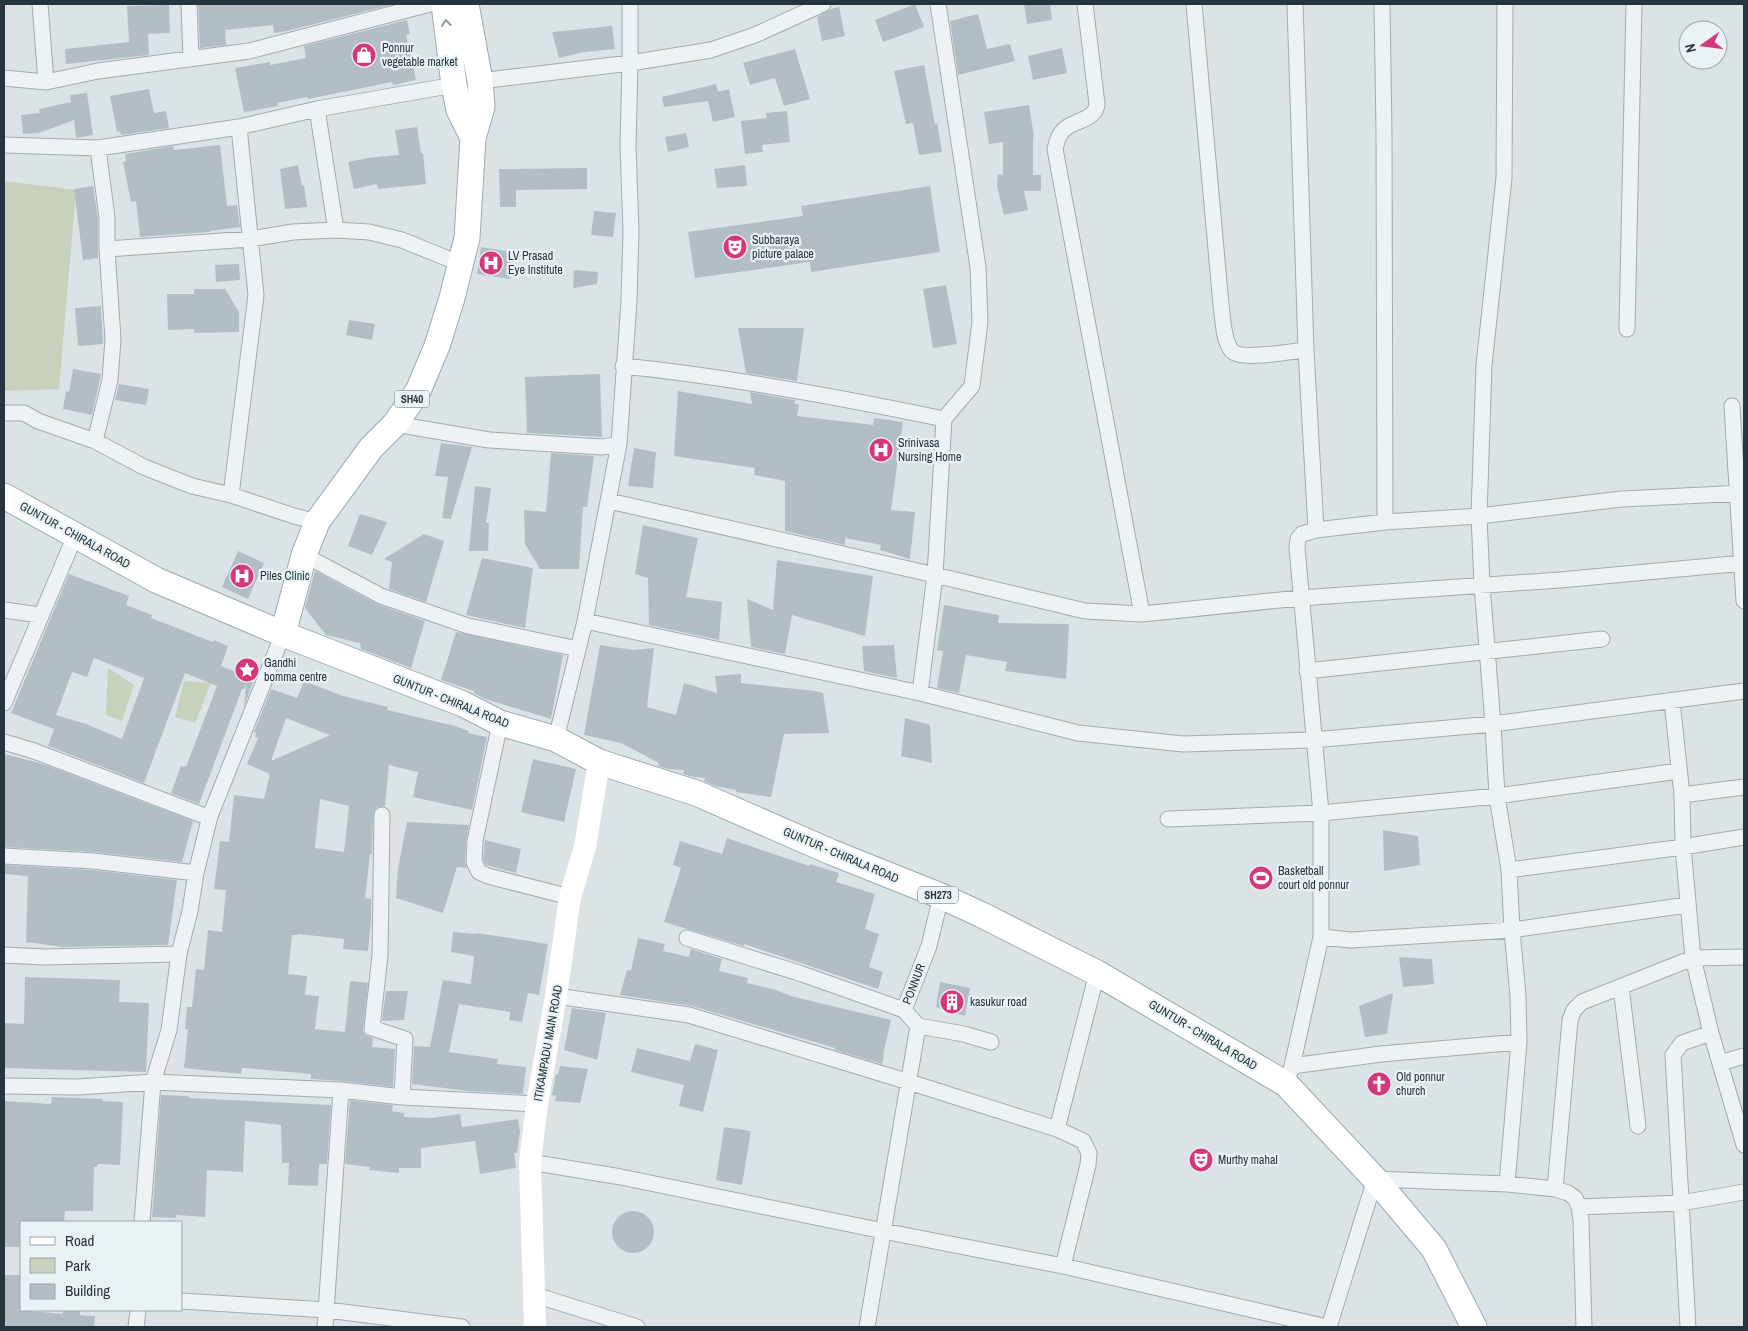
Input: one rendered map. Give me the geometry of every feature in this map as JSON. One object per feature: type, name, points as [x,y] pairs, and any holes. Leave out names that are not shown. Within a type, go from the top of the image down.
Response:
[{"type":"main road","name":"SH40","points":[[444,4],[459,110],[473,138]]},
{"type":"main road","name":"SH40","points":[[283,634],[304,555],[317,522],[372,448],[395,424],[418,391],[437,346],[452,298],[467,238],[473,138],[482,107],[480,81],[466,4]]},
{"type":"main road","name":"GUNTUR - CHIRALA ROAD","points":[[4,496],[156,580],[283,634],[463,704],[500,723],[556,739],[599,762],[696,793],[831,852],[982,914],[1097,972],[1289,1075],[1434,1249],[1474,1327]]},
{"type":"street","points":[[40,4],[46,82]]},
{"type":"street","points":[[189,4],[191,59]]},
{"type":"street","points":[[4,78],[46,82],[98,71],[249,51],[430,4]]},
{"type":"street","points":[[556,739],[585,621],[619,444],[629,302],[631,231],[628,145],[630,4]]},
{"type":"street","points":[[480,81],[630,63],[711,50],[755,36],[823,4]]},
{"type":"street","points":[[920,693],[935,575],[944,419],[972,386],[980,322],[978,267],[938,4]]},
{"type":"street","points":[[1085,4],[1097,110],[1093,115],[1065,128],[1057,138],[1055,149],[1142,614]]},
{"type":"street","points":[[1194,4],[1221,305],[1226,338],[1233,351],[1244,356],[1306,350]]},
{"type":"street","points":[[1295,4],[1306,350],[1316,530]]},
{"type":"street","points":[[1382,4],[1385,522]]},
{"type":"street","points":[[1505,4],[1504,178],[1484,365],[1479,516],[1497,796],[1509,870],[1518,996],[1519,1042],[1507,1184]]},
{"type":"street","points":[[1627,329],[1634,4]]},
{"type":"street","points":[[4,145],[98,148],[239,127],[317,109],[454,85]]},
{"type":"street","points":[[317,109],[336,230]]},
{"type":"street","points":[[231,495],[256,295],[239,127]]},
{"type":"street","points":[[95,441],[110,380],[113,339],[107,249],[107,218],[98,148]]},
{"type":"street","points":[[107,249],[250,239],[293,232],[336,230],[369,232],[402,240],[461,264]]},
{"type":"street","points":[[623,366],[823,394],[944,419]]},
{"type":"street","points":[[1732,406],[1740,493],[1744,601]]},
{"type":"street","points":[[4,413],[24,413],[95,441],[144,467],[192,486],[231,495],[317,522]]},
{"type":"street","points":[[395,424],[489,440],[595,446],[619,444]]},
{"type":"street","points":[[1289,1075],[1321,937],[1320,813],[1300,598],[1298,539],[1302,534],[1316,530],[1385,522],[1479,516],[1622,499],[1740,493]]},
{"type":"street","points":[[609,501],[1085,611],[1142,614],[1300,598],[1560,580],[1743,563]]},
{"type":"street","points":[[4,703],[75,536]]},
{"type":"street","points":[[304,555],[381,596],[398,602],[468,626],[578,649]]},
{"type":"street","points":[[4,610],[40,615]]},
{"type":"street","points":[[585,621],[920,693],[1078,733],[1183,744],[1313,740],[1493,724],[1744,691]]},
{"type":"street","points":[[142,1221],[153,1082],[168,1030],[179,954],[190,911],[196,873],[210,816],[283,634]]},
{"type":"street","points":[[1307,671],[1602,640]]},
{"type":"street","points":[[1672,701],[1682,795],[1682,847],[1693,958],[1720,1063],[1738,1103],[1744,1145]]},
{"type":"street","points":[[500,723],[475,841],[474,862],[479,872],[488,876],[570,897]]},
{"type":"street","points":[[4,742],[34,751],[202,815],[210,816]]},
{"type":"street","name":"ITIKAMPADU MAIN ROAD","points":[[535,1327],[530,1162],[537,1104],[556,996],[570,897],[585,847],[599,762]]},
{"type":"street","points":[[1168,819],[1320,813],[1497,796],[1679,771]]},
{"type":"street","points":[[1682,795],[1744,787]]},
{"type":"street","points":[[382,815],[380,955],[372,1028],[405,1039],[402,1097]]},
{"type":"street","points":[[1509,870],[1744,837]]},
{"type":"street","points":[[4,856],[93,861],[196,873]]},
{"type":"street","name":"PONNUR","points":[[918,1026],[904,1010],[929,946],[941,896]]},
{"type":"street","points":[[1321,937],[1350,940],[1512,930],[1687,905]]},
{"type":"street","points":[[688,938],[802,974],[904,1010]]},
{"type":"street","points":[[4,955],[44,958],[179,954]]},
{"type":"street","points":[[1555,1189],[1570,1020],[1574,1010],[1582,1002],[1693,958],[1744,957]]},
{"type":"street","points":[[1057,1129],[1097,972]]},
{"type":"street","points":[[1621,987],[1638,1126]]},
{"type":"street","points":[[556,996],[688,1015],[1057,1129],[1083,1141],[1089,1153],[1088,1165],[1063,1266]]},
{"type":"street","points":[[867,1327],[918,1026],[964,1034],[990,1042]]},
{"type":"street","points":[[1688,1327],[1673,1055],[1682,1043],[1711,1033]]},
{"type":"street","points":[[1289,1075],[1326,1062],[1381,1054],[1519,1042]]},
{"type":"street","points":[[1720,1063],[1744,1056]]},
{"type":"street","points":[[4,1086],[78,1087],[153,1082],[341,1090],[402,1097],[537,1104]]},
{"type":"street","points":[[326,1327],[341,1090]]},
{"type":"street","points":[[530,1162],[621,1177],[1063,1266],[1328,1327],[1375,1180],[1507,1184],[1555,1189],[1568,1193],[1575,1198],[1579,1207],[1584,1327]]},
{"type":"street","points":[[1579,1207],[1681,1203],[1744,1192]]},
{"type":"street","points":[[535,1295],[637,1327]]},
{"type":"street","points":[[182,1301],[327,1310],[462,1327]]},
{"type":"street","points":[[136,1327],[138,1311]]},
{"type":"green space","points":[[4,181],[76,190],[59,389],[4,391]]},
{"type":"green space","points":[[108,668],[134,685],[122,721],[106,715]]},
{"type":"green space","points":[[184,681],[211,683],[195,723],[175,717]]},
{"type":"building","points":[[198,4],[394,4],[274,33],[273,25],[225,30],[226,45],[200,48]]},
{"type":"building","points":[[915,4],[924,27],[883,42],[875,20]]},
{"type":"building","points":[[1024,4],[1050,4],[1052,20],[1027,24]]},
{"type":"building","points":[[169,5],[170,33],[148,34],[149,55],[66,64],[65,49],[129,42],[127,6]]},
{"type":"building","points":[[839,7],[845,36],[822,41],[817,17]]},
{"type":"building","points":[[978,14],[987,49],[1010,44],[1015,61],[958,75],[950,21]]},
{"type":"building","points":[[407,20],[410,34],[406,35],[416,80],[393,85],[392,82],[308,99],[307,97],[277,103],[278,106],[244,112],[235,68],[270,62],[270,65],[306,58],[304,46]]},
{"type":"building","points":[[612,26],[615,49],[584,52],[559,58],[552,32]]},
{"type":"building","points":[[1062,48],[1067,73],[1033,80],[1028,56]]},
{"type":"building","points":[[795,49],[810,99],[784,106],[775,78],[750,85],[743,63]]},
{"type":"building","points":[[924,65],[942,152],[919,155],[913,123],[906,124],[894,71]]},
{"type":"building","points":[[716,84],[718,92],[729,89],[735,117],[713,122],[708,101],[664,107],[662,97]]},
{"type":"building","points":[[149,89],[154,113],[166,111],[169,128],[121,135],[120,131],[117,132],[110,96]]},
{"type":"building","points":[[87,93],[93,135],[76,138],[74,120],[39,133],[23,134],[21,115],[40,113],[39,109],[71,102],[70,95]]},
{"type":"building","points":[[1029,105],[1034,137],[1033,175],[1041,175],[1041,191],[1024,191],[1028,210],[1004,215],[997,186],[998,174],[1003,175],[1003,142],[989,144],[984,112]]},
{"type":"building","points":[[787,111],[790,142],[762,145],[763,152],[745,154],[741,121],[767,118],[766,113]]},
{"type":"building","points":[[417,127],[421,153],[423,153],[426,184],[378,189],[377,184],[354,189],[348,162],[399,155],[395,130]]},
{"type":"building","points":[[686,133],[689,147],[668,152],[665,137]]},
{"type":"building","points":[[220,145],[227,206],[237,205],[240,227],[210,232],[140,237],[136,201],[131,202],[123,162],[126,161],[125,154],[173,146],[174,150]]},
{"type":"building","points":[[298,165],[302,186],[304,185],[307,207],[285,209],[280,169]]},
{"type":"building","points":[[745,165],[747,186],[717,188],[714,169]]},
{"type":"building","points":[[587,168],[587,189],[516,190],[516,207],[500,207],[499,169]]},
{"type":"building","points":[[93,186],[98,219],[98,258],[83,260],[74,189]]},
{"type":"building","points":[[930,186],[940,252],[811,272],[810,262],[695,278],[688,232],[803,216],[801,206]]},
{"type":"building","points":[[594,211],[616,213],[613,237],[591,235]]},
{"type":"building","points":[[481,247],[514,252],[510,279],[477,274]]},
{"type":"building","points":[[239,264],[240,280],[216,282],[215,265]]},
{"type":"building","points":[[574,270],[598,272],[597,284],[573,288]]},
{"type":"building","points":[[946,285],[957,344],[933,348],[923,289]]},
{"type":"building","points":[[194,289],[225,289],[239,312],[239,332],[194,333],[194,329],[168,330],[167,294],[194,294]]},
{"type":"building","points":[[101,306],[103,344],[78,346],[75,308]]},
{"type":"building","points":[[349,320],[375,324],[372,340],[346,335]]},
{"type":"building","points":[[738,328],[804,328],[797,381],[746,373]]},
{"type":"building","points":[[73,369],[101,374],[92,415],[63,409],[66,391],[69,392]]},
{"type":"building","points":[[600,374],[602,437],[527,433],[525,377]]},
{"type":"building","points":[[119,384],[149,389],[146,405],[115,400]]},
{"type":"building","points":[[678,391],[752,404],[750,392],[795,400],[794,403],[799,405],[797,416],[873,425],[874,418],[903,422],[891,510],[915,512],[910,559],[880,550],[881,545],[845,538],[845,545],[785,531],[785,481],[754,475],[755,468],[674,456]]},
{"type":"building","points":[[441,443],[472,447],[451,519],[442,518],[448,477],[435,476]]},
{"type":"building","points":[[634,448],[656,452],[653,488],[628,486]]},
{"type":"building","points":[[551,453],[594,456],[587,507],[583,507],[579,569],[540,569],[525,544],[524,510],[546,512]]},
{"type":"building","points":[[475,486],[491,488],[486,523],[489,523],[488,551],[469,551]]},
{"type":"building","points":[[360,514],[387,522],[372,555],[348,546]]},
{"type":"building","points":[[643,525],[698,538],[686,597],[722,602],[719,640],[649,625],[648,578],[635,574]]},
{"type":"building","points":[[424,534],[444,541],[426,602],[389,589],[392,562],[384,559]]},
{"type":"building","points":[[238,551],[264,563],[248,599],[222,587]]},
{"type":"building","points":[[482,558],[533,568],[525,628],[466,615]]},
{"type":"building","points":[[777,560],[873,576],[865,636],[792,615],[785,654],[751,647],[747,599],[773,610]]},
{"type":"building","points":[[315,571],[377,604],[425,621],[411,668],[361,649],[360,643],[326,635],[305,608]]},
{"type":"building","points":[[69,574],[129,596],[126,605],[152,615],[151,618],[228,646],[221,666],[249,677],[248,680],[253,682],[244,707],[246,684],[244,689],[242,689],[199,804],[171,793],[181,766],[186,767],[217,686],[185,673],[144,783],[48,746],[54,729],[11,713]],"holes":[[[94,658],[144,678],[122,739],[86,724],[56,715],[72,672],[87,677]]]},
{"type":"building","points":[[944,605],[999,615],[998,623],[1069,624],[1066,679],[1005,671],[1007,662],[966,655],[959,693],[937,688],[943,651],[937,650]]},
{"type":"building","points":[[456,632],[563,655],[551,719],[485,699],[474,693],[474,691],[441,680]]},
{"type":"building","points":[[600,645],[633,650],[654,648],[647,707],[676,715],[684,683],[717,693],[715,676],[741,674],[741,683],[823,693],[829,733],[784,734],[771,797],[736,792],[736,790],[715,786],[704,781],[705,778],[683,774],[684,770],[658,766],[659,763],[621,743],[584,735]]},
{"type":"building","points":[[894,645],[897,678],[864,671],[862,646]]},
{"type":"building","points":[[304,681],[343,696],[388,707],[387,710],[455,726],[469,731],[468,733],[487,737],[472,810],[413,797],[418,772],[389,765],[385,806],[377,807],[373,815],[372,854],[370,854],[365,898],[371,899],[368,951],[343,949],[344,939],[292,935],[288,974],[307,976],[305,995],[319,996],[315,1029],[345,1032],[350,981],[368,983],[363,1031],[366,1035],[373,1038],[372,1047],[395,1049],[393,1087],[311,1079],[311,1074],[267,1070],[242,1068],[241,1074],[184,1068],[188,1029],[185,1029],[187,1007],[192,1007],[196,969],[204,970],[208,930],[222,932],[226,890],[214,889],[220,841],[229,842],[234,795],[264,799],[270,774],[247,764],[258,738],[255,737],[256,733],[254,732],[271,689],[297,698]],"holes":[[[286,718],[330,735],[271,761]],[[320,799],[349,806],[344,852],[315,848]]]},
{"type":"building","points":[[905,718],[930,725],[932,763],[901,756]]},
{"type":"building","points":[[4,754],[43,764],[193,821],[182,862],[94,852],[4,847]]},
{"type":"building","points":[[533,759],[576,769],[564,822],[521,812]]},
{"type":"building","points":[[407,822],[469,825],[465,862],[467,868],[457,867],[443,913],[396,898],[398,869]]},
{"type":"building","points":[[1383,830],[1418,836],[1420,865],[1384,871]]},
{"type":"building","points":[[727,838],[809,866],[810,864],[839,873],[836,882],[875,894],[865,929],[879,934],[869,967],[883,972],[878,989],[744,944],[744,946],[664,922],[681,868],[673,865],[680,841],[722,854]]},
{"type":"building","points":[[485,840],[521,849],[516,873],[486,865],[483,860]]},
{"type":"building","points":[[4,865],[92,870],[177,880],[168,945],[63,947],[26,942],[28,876],[4,874]]},
{"type":"building","points":[[453,932],[477,933],[548,944],[539,995],[528,993],[522,1022],[509,1020],[510,1012],[459,1004],[449,1052],[498,1059],[497,1064],[526,1067],[523,1094],[468,1091],[412,1084],[414,1046],[430,1047],[443,980],[471,984],[474,956],[451,952]]},
{"type":"building","points":[[638,938],[665,944],[663,951],[689,957],[691,949],[722,959],[719,971],[748,978],[747,983],[776,990],[794,997],[891,1020],[882,1064],[835,1050],[835,1048],[692,1006],[620,995],[627,970],[631,970]]},
{"type":"building","points":[[1399,957],[1432,959],[1434,984],[1403,987]]},
{"type":"building","points":[[25,977],[120,980],[119,1002],[149,1003],[146,1072],[4,1068],[4,1023],[24,1024]]},
{"type":"building","name":"kasukur road","points":[[940,982],[970,988],[965,1016],[936,1007]]},
{"type":"building","points":[[386,991],[408,991],[404,1020],[382,1021]]},
{"type":"building","points":[[1393,993],[1387,1034],[1365,1037],[1359,1006]]},
{"type":"building","points":[[572,1008],[606,1013],[597,1060],[564,1050]]},
{"type":"building","points":[[695,1044],[718,1050],[703,1112],[679,1106],[684,1085],[631,1072],[637,1048],[690,1061]]},
{"type":"building","points":[[560,1066],[588,1069],[580,1103],[555,1101],[556,1096],[552,1095],[556,1074],[558,1075]]},
{"type":"building","points":[[161,1095],[331,1105],[327,1164],[319,1164],[318,1186],[288,1185],[289,1163],[282,1163],[281,1125],[245,1121],[243,1172],[207,1170],[205,1217],[176,1215],[176,1218],[152,1217]]},
{"type":"building","points":[[52,1097],[102,1099],[102,1101],[123,1102],[120,1165],[98,1164],[97,1167],[94,1167],[93,1211],[65,1211],[64,1221],[20,1221],[20,1247],[4,1247],[4,1101],[51,1104]]},
{"type":"building","points":[[350,1100],[393,1105],[392,1111],[404,1113],[404,1117],[432,1118],[460,1114],[462,1127],[518,1119],[520,1131],[517,1153],[514,1153],[516,1168],[480,1174],[475,1141],[421,1148],[421,1168],[399,1168],[399,1173],[369,1170],[370,1167],[345,1164]]},
{"type":"building","points":[[724,1127],[751,1131],[742,1185],[716,1180]]},
{"type":"building","points":[[633,1211],[648,1217],[654,1232],[648,1247],[633,1253],[618,1247],[612,1232],[618,1217]]},
{"type":"building","points":[[4,1275],[20,1275],[20,1311],[63,1314],[63,1311],[80,1311],[80,1315],[95,1316],[94,1327],[4,1327]]},
{"type":"place","name":"Ponnur vegetable market","points":[[364,55]]},
{"type":"place","name":"Subbaraya picture palace","points":[[735,247]]},
{"type":"place","name":"LV Prasad Eye Institute","points":[[491,263]]},
{"type":"place","name":"Srinivasa Nursing Home","points":[[881,450]]},
{"type":"place","name":"Piles Clinic","points":[[242,576]]},
{"type":"place","name":"Gandhi bomma centre","points":[[247,670]]},
{"type":"place","name":"Basketball court old ponnur","points":[[1261,878]]},
{"type":"place","name":"kasukur road","points":[[952,1002]]},
{"type":"place","name":"Old ponnur church","points":[[1379,1084]]},
{"type":"place","name":"Murthy mahal","points":[[1201,1160]]}]
